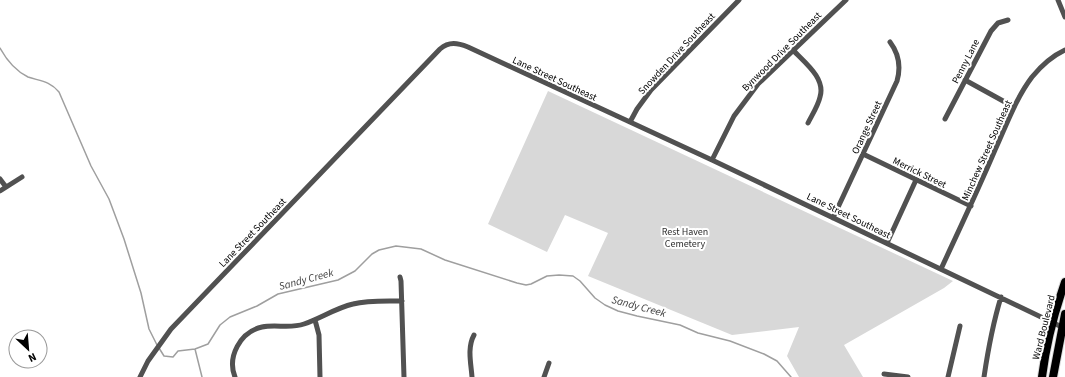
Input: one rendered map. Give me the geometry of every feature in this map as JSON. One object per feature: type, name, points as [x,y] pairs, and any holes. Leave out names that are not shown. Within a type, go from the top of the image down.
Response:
[{"type":"highway","name":"Ward Boulevard","points":[[1042,377],[1053,323],[1065,282]]},
{"type":"highway","name":"Ward Boulevard","points":[[1053,377],[1064,328],[1065,314]]},
{"type":"street","name":"Snowden Drive Southeast","points":[[630,122],[637,109],[651,90],[739,0]]},
{"type":"street","name":"Bynwood Drive Southeast","points":[[712,160],[738,108],[758,84],[846,0]]},
{"type":"street","points":[[1058,0],[1065,18]]},
{"type":"street","name":"Penny Lane","points":[[945,119],[991,31],[998,23],[1008,20]]},
{"type":"street","name":"Orange Street","points":[[833,218],[898,77],[898,59],[890,42]]},
{"type":"street","name":"Lane Street Southeast","points":[[140,377],[159,344],[171,329],[440,49],[448,44],[460,44],[468,47],[712,160],[1064,328]]},
{"type":"street","points":[[793,50],[817,77],[821,86],[821,96],[808,123]]},
{"type":"street","name":"Minchew Street Southeast","points":[[941,269],[1014,107],[1038,70],[1054,56],[1065,50]]},
{"type":"street","points":[[965,80],[1014,107]]},
{"type":"street","name":"Merrick Street","points":[[863,154],[970,206]]},
{"type":"street","points":[[0,191],[22,178]]},
{"type":"street","points":[[0,179],[6,187]]},
{"type":"street","points":[[887,244],[916,180]]},
{"type":"street","points":[[400,277],[404,377]]},
{"type":"street","points":[[984,377],[988,350],[1001,297]]},
{"type":"street","points":[[235,377],[232,368],[233,355],[236,347],[248,333],[262,327],[290,327],[303,324],[352,304],[364,302],[402,301]]},
{"type":"street","points":[[315,320],[318,327],[320,342],[320,377]]},
{"type":"street","points":[[948,377],[960,326]]},
{"type":"street","points":[[472,377],[469,351],[474,335]]},
{"type":"street","points":[[544,377],[549,363]]},
{"type":"street","points":[[884,374],[908,377]]},
{"type":"green space","name":"Rest Haven Cemetery","points":[[548,91],[953,281],[944,288],[844,345],[863,377],[799,377],[787,356],[799,327],[732,335],[588,276],[608,233],[565,215],[547,252],[488,224]]},
{"type":"waterway","name":"Sandy Creek","points":[[0,48],[8,60],[19,71],[28,77],[48,83],[59,92],[91,166],[109,199],[124,239],[141,293],[149,329],[157,345]]},
{"type":"waterway","name":"Sandy Creek","points":[[159,348],[164,356],[173,357],[178,351],[195,349],[208,344],[220,325],[230,317],[257,306],[278,294],[338,280],[355,271],[372,254],[379,250],[396,246],[421,249],[445,260],[526,285],[547,276],[573,276],[580,281],[595,298],[605,305],[618,311],[680,325],[698,333],[730,341],[764,354],[777,361],[791,377]]},
{"type":"waterway","points":[[195,349],[202,377]]}]
